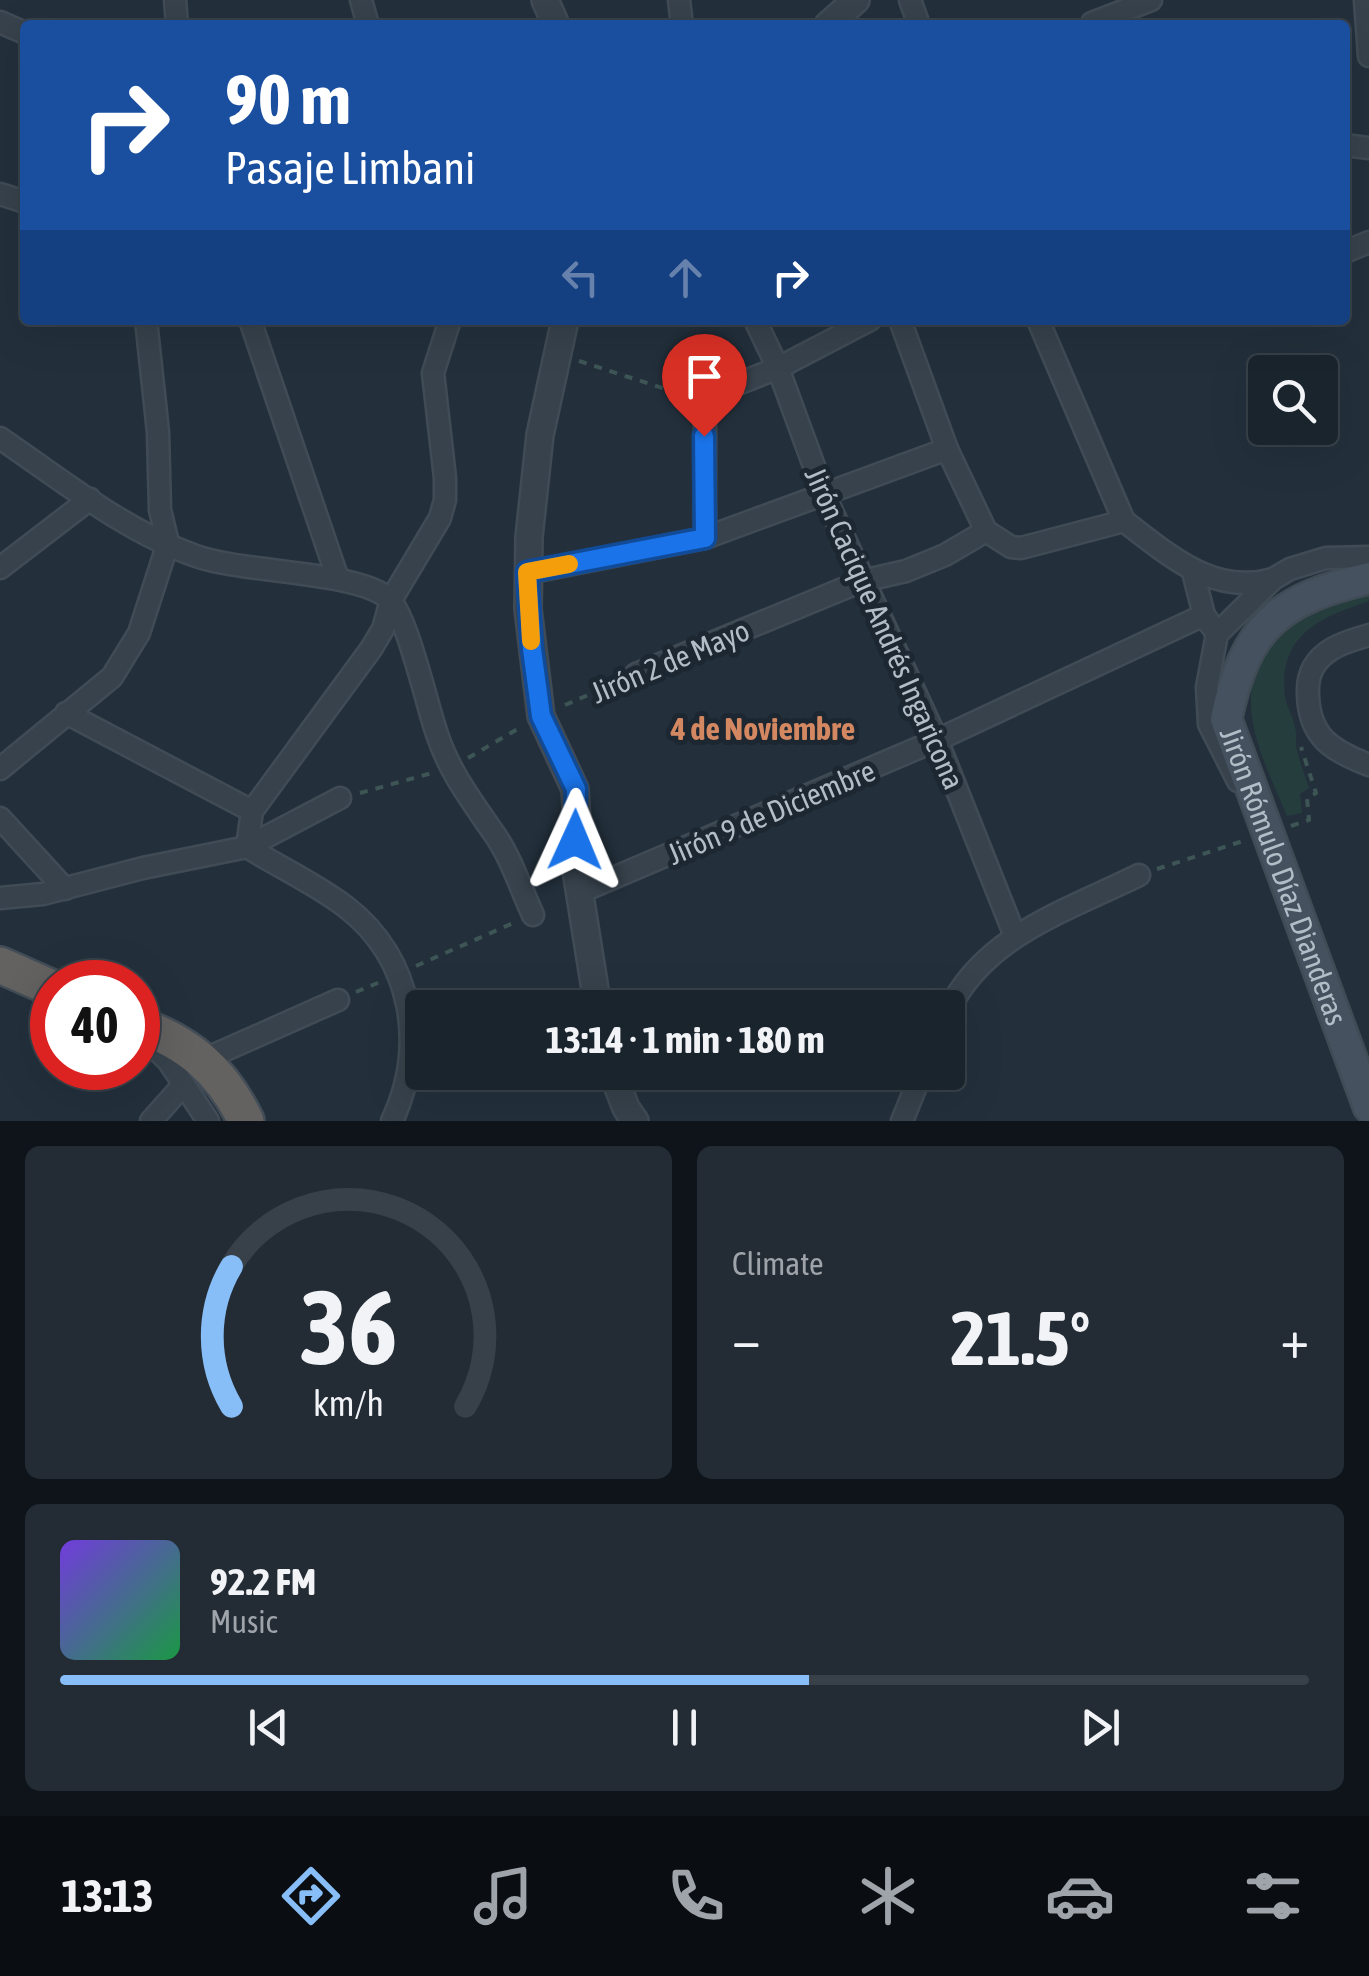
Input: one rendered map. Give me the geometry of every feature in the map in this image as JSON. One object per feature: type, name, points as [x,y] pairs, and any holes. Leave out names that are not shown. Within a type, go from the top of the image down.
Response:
[{"type":"highway","points":[[0,965],[30,978]]},
{"type":"highway","points":[[160,1034],[168,1036],[194,1072],[239,1106],[246,1121]]},
{"type":"main road","name":"Jirón Rómulo Díaz Dianderas","points":[[1369,578],[1303,597],[1276,613],[1251,644],[1238,672],[1226,718],[1273,827],[1369,1106]]},
{"type":"street","points":[[834,20],[856,0]]},
{"type":"street","points":[[1097,20],[1152,0]]},
{"type":"street","points":[[1366,0],[1369,56]]},
{"type":"street","points":[[0,770],[112,676],[139,634],[168,544],[160,510],[158,432],[147,325]]},
{"type":"street","points":[[252,325],[338,579]]},
{"type":"street","points":[[247,848],[252,810],[371,649],[383,628],[391,600],[440,518],[445,478],[433,374],[448,325]]},
{"type":"street","points":[[564,325],[540,434],[527,572],[541,716],[576,789],[574,858],[595,990]]},
{"type":"street","name":"Jirón Cacique Andrés Ingaricona","points":[[757,325],[778,368],[825,496],[937,740],[1014,936]]},
{"type":"street","points":[[705,538],[704,402],[710,394],[778,368],[860,325]]},
{"type":"street","points":[[902,325],[947,449],[986,531],[1011,547],[1020,548],[1124,521]]},
{"type":"street","points":[[1040,325],[1124,521],[1192,572],[1237,584],[1258,584],[1326,558],[1369,558]]},
{"type":"street","points":[[0,438],[126,524],[168,544],[221,563],[338,579],[374,590],[391,600],[410,645],[450,768],[508,857],[533,915]]},
{"type":"street","points":[[527,572],[705,538],[947,449]]},
{"type":"street","points":[[0,568],[90,499]]},
{"type":"street","name":"Jirón 2 de Mayo","points":[[636,674],[862,581],[919,566],[986,531]]},
{"type":"street","points":[[1192,572],[1204,615],[1217,634]]},
{"type":"street","points":[[1273,579],[1217,634],[1207,687],[1210,724],[1233,774],[1273,827]]},
{"type":"street","name":"Jirón 9 de Diciembre","points":[[578,893],[937,740],[1204,615]]},
{"type":"street","points":[[1369,635],[1331,649],[1310,672],[1308,700],[1312,726],[1339,752],[1369,765]]},
{"type":"street","points":[[66,713],[252,810]]},
{"type":"street","points":[[0,898],[65,889],[142,868],[247,848],[340,798]]},
{"type":"street","points":[[0,818],[65,889]]},
{"type":"street","points":[[247,848],[345,906],[386,951],[398,974],[413,1034],[412,1059],[392,1121]]},
{"type":"street","points":[[962,990],[975,970],[1014,936],[1139,876]]},
{"type":"street","points":[[152,1121],[194,1072],[338,1000]]},
{"type":"street","points":[[194,1072],[208,1121]]},
{"type":"street","points":[[617,1090],[624,1116]]},
{"type":"street","points":[[902,1121],[915,1090]]},
{"type":"path","points":[[560,354],[704,402]]},
{"type":"path","name":"Jirón 2 de Mayo","points":[[340,798],[450,768],[541,716],[636,674]]},
{"type":"path","points":[[1139,876],[1273,827],[1309,820],[1307,798],[1316,792],[1301,746],[1300,728],[1312,726]]},
{"type":"path","points":[[338,1000],[533,915]]},
{"type":"green space","points":[[1369,586],[1369,601],[1319,622],[1295,644],[1288,658],[1285,697],[1309,788],[1300,794],[1302,813],[1287,816],[1253,725],[1253,680],[1261,657],[1290,617]]},
{"type":"slow traffic","points":[[531,641],[527,572],[569,564]]},
{"type":"district","name":"4 de Noviembre","points":[[763,728]]},
{"type":"route","points":[[575,840],[576,789],[541,716],[527,572],[705,538],[704,436]]}]
